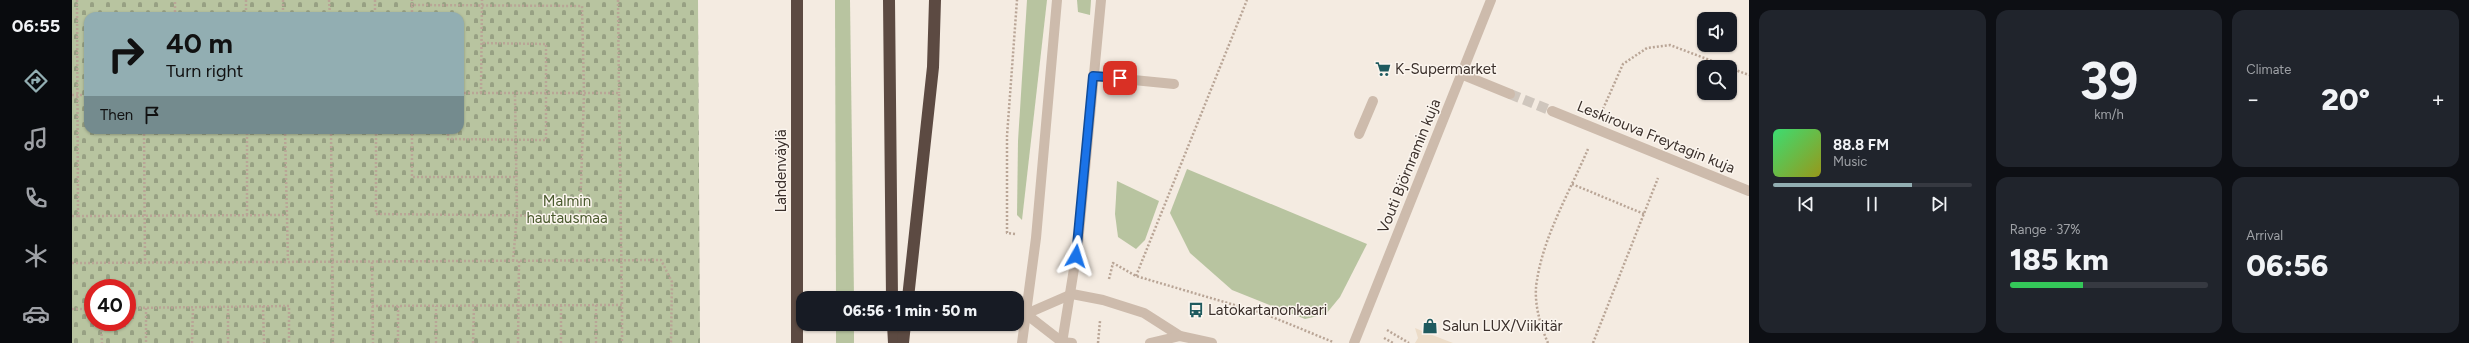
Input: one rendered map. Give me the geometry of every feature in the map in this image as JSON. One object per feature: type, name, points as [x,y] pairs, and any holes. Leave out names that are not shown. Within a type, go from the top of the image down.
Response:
[{"type":"highway","name":"Lahdenväylä","points":[[797,343],[798,0]]},
{"type":"highway","points":[[889,0],[892,291]]},
{"type":"highway","points":[[909,291],[933,67],[935,0]]},
{"type":"highway","points":[[893,331],[894,343]]},
{"type":"highway","points":[[903,343],[905,331]]},
{"type":"street","points":[[1022,343],[1036,238],[1057,0]]},
{"type":"street","points":[[1026,314],[1066,343],[1101,0]]},
{"type":"street","name":"Vouti Björnramin kuja","points":[[1354,343],[1491,0]]},
{"type":"street","points":[[1461,74],[1510,94]]},
{"type":"street","points":[[1093,76],[1174,84]]},
{"type":"street","points":[[1359,134],[1372,100]]},
{"type":"street","name":"Leskirouva Freytagin kuja","points":[[1552,111],[1749,192]]},
{"type":"street","points":[[1026,314],[1072,294],[1103,300],[1144,313],[1180,336],[1212,343]]},
{"type":"street","points":[[1150,343],[1180,336]]},
{"type":"path","points":[[77,0],[78,216]]},
{"type":"path","points":[[175,0],[175,12]]},
{"type":"path","points":[[246,0],[246,12]]},
{"type":"path","points":[[283,0],[283,12]]},
{"type":"path","points":[[329,0],[330,12]]},
{"type":"path","points":[[374,0],[375,12]]},
{"type":"path","points":[[412,0],[412,12]]},
{"type":"path","points":[[481,93],[482,0]]},
{"type":"path","points":[[618,0],[622,343]]},
{"type":"path","points":[[1017,0],[1007,136],[1007,233],[1022,236]]},
{"type":"path","points":[[1136,276],[1247,0]]},
{"type":"path","points":[[376,134],[376,214],[580,216],[584,93],[582,6],[412,5]]},
{"type":"path","points":[[448,134],[448,139],[516,141],[546,140],[546,44],[481,43]]},
{"type":"path","points":[[1548,343],[1539,323],[1537,282],[1546,245],[1596,129],[1608,96],[1623,64],[1647,48],[1670,45],[1710,60]]},
{"type":"path","points":[[1737,70],[1749,75]]},
{"type":"path","points":[[464,93],[620,93]]},
{"type":"path","points":[[513,261],[517,215],[515,93]]},
{"type":"path","points":[[72,95],[84,95]]},
{"type":"path","points":[[144,134],[146,216],[145,263]]},
{"type":"path","points":[[247,134],[247,215]]},
{"type":"path","points":[[285,134],[288,262]]},
{"type":"path","points":[[331,134],[333,343]]},
{"type":"path","points":[[412,134],[412,177],[516,177]]},
{"type":"path","points":[[1593,343],[1666,158]]},
{"type":"path","points":[[1572,184],[1644,214]]},
{"type":"path","points":[[72,216],[287,215]]},
{"type":"path","points":[[72,263],[661,260],[672,282],[672,343]]},
{"type":"path","points":[[518,343],[519,261]]},
{"type":"path","points":[[372,262],[373,343]]},
{"type":"path","points":[[1113,263],[1136,276],[1264,314],[1335,343]]},
{"type":"path","points":[[596,305],[596,343]]},
{"type":"path","points":[[372,306],[622,305]]},
{"type":"path","points":[[263,306],[264,343]]},
{"type":"path","points":[[136,308],[290,306],[289,343]]},
{"type":"path","points":[[398,306],[398,343]]},
{"type":"path","points":[[436,306],[436,343]]},
{"type":"path","points":[[473,343],[474,306]]},
{"type":"path","points":[[561,306],[561,343]]},
{"type":"path","points":[[192,343],[193,307]]},
{"type":"path","points":[[228,307],[228,343]]},
{"type":"path","points":[[146,308],[146,343]]},
{"type":"path","points":[[72,309],[84,309]]},
{"type":"path","points":[[1387,330],[1409,343]]},
{"type":"path","points":[[102,331],[102,343]]},
{"type":"path","points":[[1384,338],[1392,343]]},
{"type":"green space","name":"Malmin hautausmaa","points":[[72,0],[698,0],[700,343],[72,343]]},
{"type":"green space","points":[[835,0],[850,0],[854,291],[836,291]]},
{"type":"green space","points":[[1027,0],[1047,0],[1022,220],[1017,215],[1018,141]]},
{"type":"green space","points":[[1077,0],[1091,0],[1090,15],[1078,12]]},
{"type":"green space","points":[[1187,169],[1367,244],[1340,297],[1326,314],[1305,319],[1232,290],[1190,253],[1170,213]]},
{"type":"green space","points":[[1117,181],[1159,201],[1145,240],[1136,249],[1118,237],[1115,214]]},
{"type":"green space","points":[[836,331],[854,331],[854,343],[836,343]]},
{"type":"shaded area","points":[[1415,328],[1453,343],[1415,343],[1418,338]]},
{"type":"tunnel","points":[[1510,94],[1552,111]]},
{"type":"place","name":"K-Supermarket","points":[[1383,69]]},
{"type":"place","name":"Latokartanonkaari","points":[[1196,310]]},
{"type":"place","name":"Salun LUX/Viikitär","points":[[1430,326]]},
{"type":"route","points":[[1076,256],[1093,76],[1120,78]]}]
